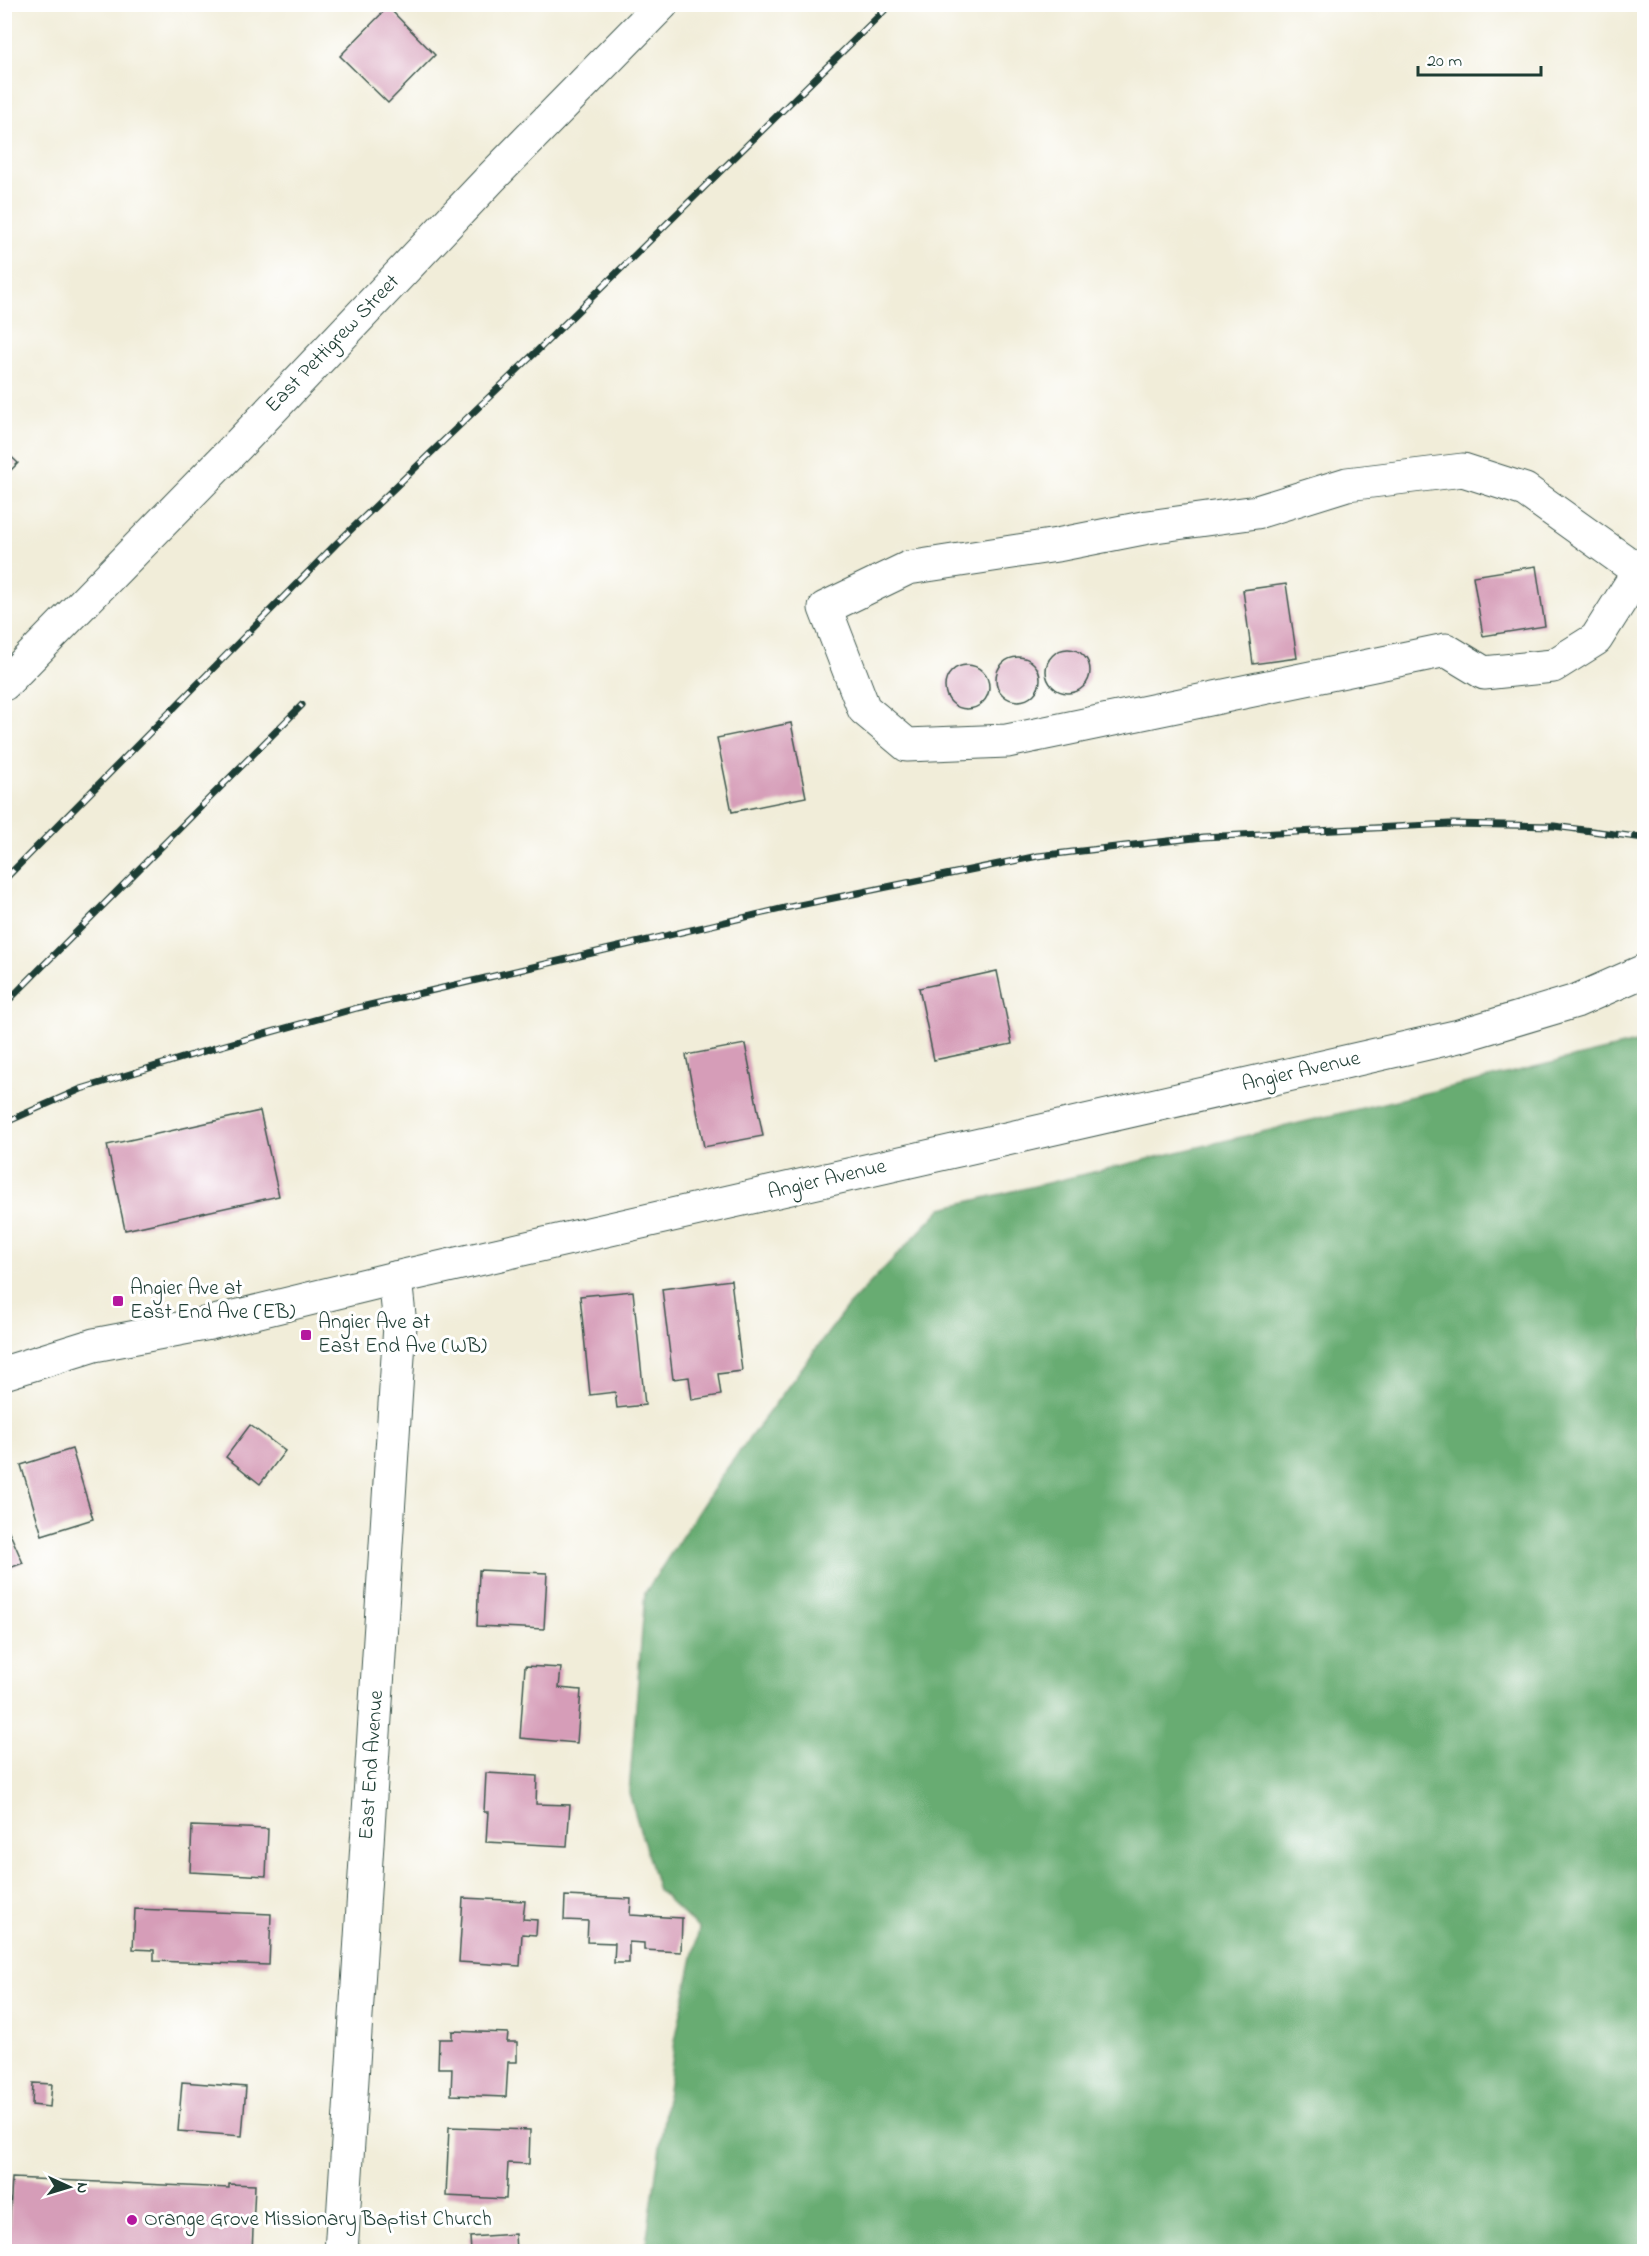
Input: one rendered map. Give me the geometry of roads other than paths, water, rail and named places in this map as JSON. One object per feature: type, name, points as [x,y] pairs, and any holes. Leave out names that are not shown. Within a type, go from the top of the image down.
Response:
[{"type":"street","name":"East Pettigrew Street","points":[[10,668],[238,445],[491,178],[662,4]]},
{"type":"street","points":[[1463,470],[1525,490],[1642,572],[1596,639],[1553,666],[1484,673],[1446,650],[1007,741],[907,745],[864,709],[825,608],[908,568],[1057,545],[1148,527],[1257,512],[1347,484],[1463,470]]},
{"type":"street","name":"Angier Avenue","points":[[4,1373],[94,1346],[210,1323],[395,1278],[1460,1036],[1576,1001],[1644,971]]},
{"type":"street","name":"East End Avenue","points":[[341,2252],[400,1324],[395,1278]]},
{"type":"railway","points":[[4,880],[336,544],[536,352],[891,4]]},
{"type":"railway","points":[[4,1005],[302,705]]},
{"type":"railway","points":[[4,1123],[81,1089],[357,1008],[785,908],[1038,856],[1203,837],[1450,824],[1554,826],[1644,838]]},
{"type":"place","name":"Angier Ave at East End Ave (EB)","points":[[118,1301]]},
{"type":"place","name":"Angier Ave at East End Ave (WB)","points":[[306,1335]]},
{"type":"place","name":"Orange Grove Missionary Baptist Church","points":[[132,2220]]}]
